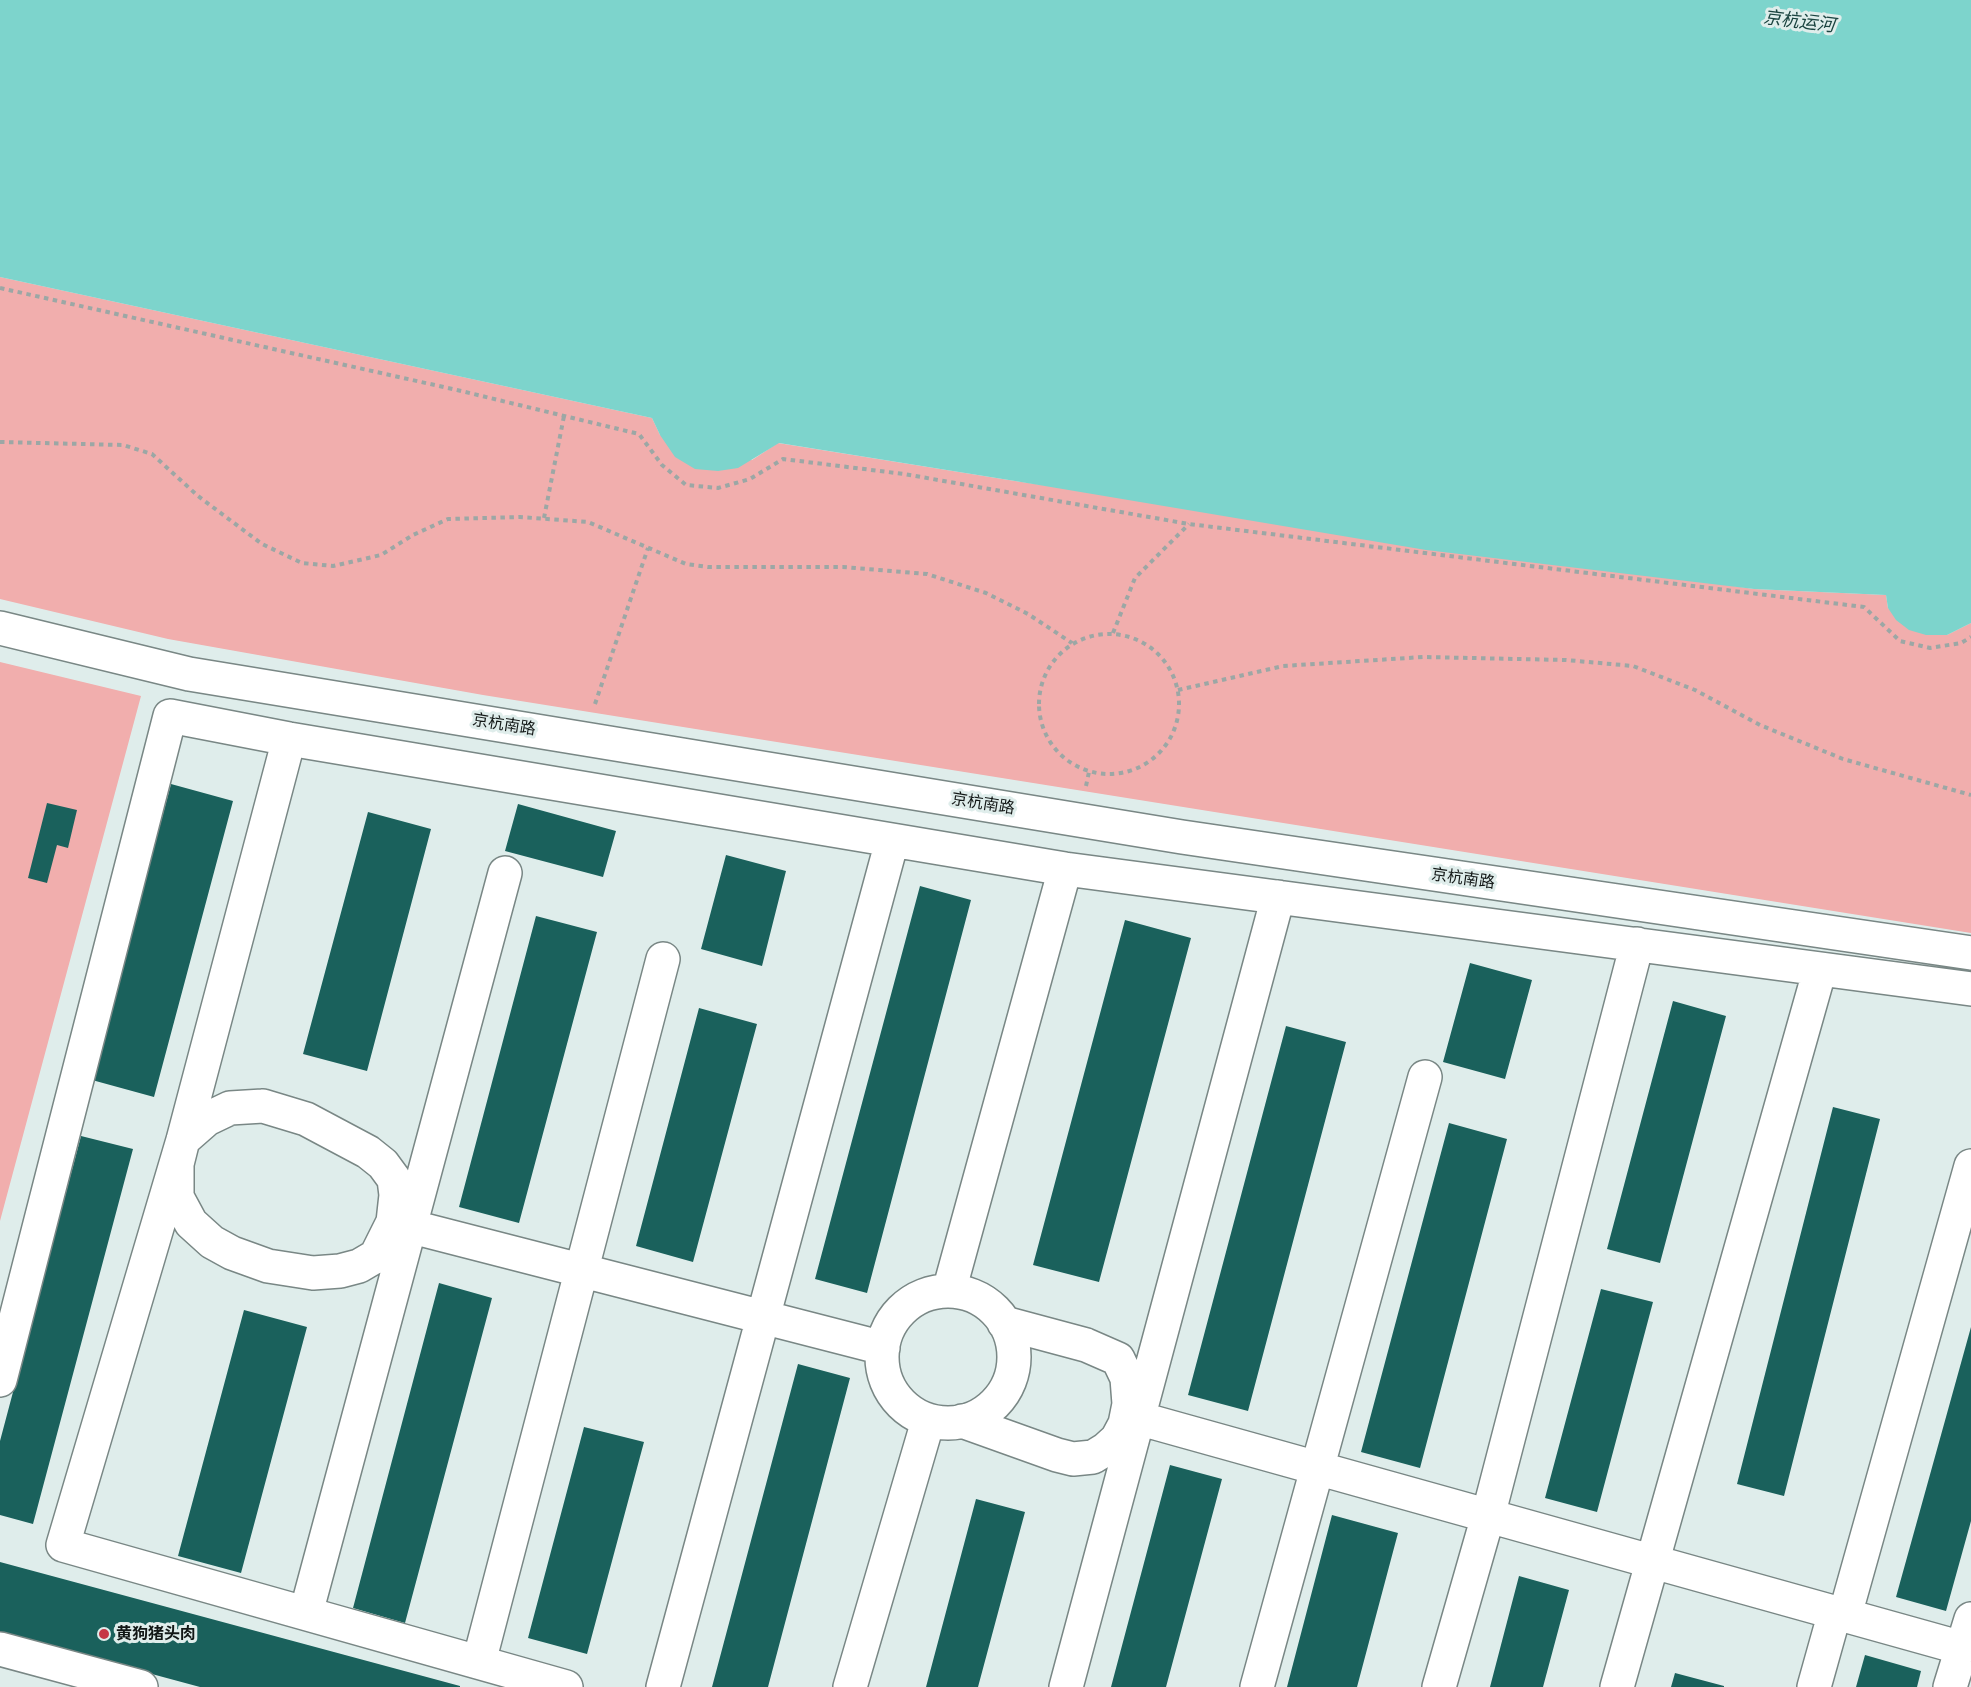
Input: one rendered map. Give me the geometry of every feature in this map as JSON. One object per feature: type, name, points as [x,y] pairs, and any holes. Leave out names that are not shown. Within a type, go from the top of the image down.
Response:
[{"type":"street","name":"京杭南路","points":[[0,628],[189,674],[1194,838],[1971,953]]},
{"type":"street","points":[[0,1380],[170,716],[289,739],[1065,869],[1971,989]]},
{"type":"street","points":[[289,739],[183,1140],[177,1164],[177,1197],[190,1223],[212,1242],[232,1253],[268,1266],[313,1273],[359,1266],[376,1256],[401,1224],[394,1179],[383,1164],[368,1152],[306,1119],[262,1106],[230,1108],[207,1119],[183,1140],[63,1545],[566,1687]]},
{"type":"street","points":[[663,1687],[892,841]]},
{"type":"street","points":[[949,1291],[1065,869]]},
{"type":"street","points":[[306,1613],[401,1224],[505,873]]},
{"type":"street","points":[[1066,1687],[1133,1417],[1278,897]]},
{"type":"street","points":[[1438,1687],[1488,1516],[1637,944]]},
{"type":"street","points":[[479,1662],[663,959]]},
{"type":"street","points":[[1617,1687],[1820,969]]},
{"type":"street","points":[[1257,1687],[1425,1077]]},
{"type":"street","points":[[1814,1687],[1840,1614],[1971,1166]]},
{"type":"street","points":[[401,1224],[883,1348]]},
{"type":"street","points":[[949,1291],[969,1295],[990,1306],[1005,1323],[1012,1344],[1013,1366],[1006,1388],[993,1407],[974,1419],[951,1424],[928,1421],[910,1412],[895,1397],[885,1379],[882,1358],[885,1337],[894,1318],[909,1304],[928,1294],[949,1291]]},
{"type":"street","points":[[1005,1323],[1086,1345],[1118,1359],[1126,1378],[1133,1417]]},
{"type":"street","points":[[962,1421],[1074,1459],[1093,1457],[1106,1449],[1117,1439],[1125,1424],[1133,1417]]},
{"type":"street","points":[[1133,1417],[1840,1614],[1967,1633],[1950,1687]]},
{"type":"street","points":[[850,1687],[928,1421]]},
{"type":"street","points":[[0,1649],[141,1687]]},
{"type":"path","points":[[0,288],[457,390],[639,434],[662,465],[686,485],[718,488],[750,479],[783,459],[904,474],[1189,524],[1864,607],[1900,641],[1930,648],[1961,643],[1971,637]]},
{"type":"path","points":[[544,518],[564,416]]},
{"type":"path","points":[[0,442],[123,445],[152,454],[198,496],[262,544],[302,563],[333,566],[381,555],[413,535],[448,519],[520,517],[588,522],[687,564],[708,567],[843,567],[927,574],[986,593],[1028,614],[1072,643]]},
{"type":"path","points":[[1113,633],[1135,578],[1189,524]]},
{"type":"path","points":[[583,738],[648,548]]},
{"type":"path","points":[[1113,633],[1137,639],[1156,651],[1170,669],[1178,690],[1178,714],[1171,737],[1157,756],[1129,771],[1113,774],[1089,772],[1068,761],[1051,744],[1041,722],[1038,699],[1044,678],[1055,658],[1072,643],[1093,635],[1113,633]]},
{"type":"path","points":[[1178,690],[1283,666],[1423,657],[1566,660],[1633,666],[1695,690],[1760,725],[1843,759],[1971,795]]},
{"type":"shaded area","points":[[0,277],[652,418],[660,435],[752,460],[778,443],[1015,481],[1754,589],[1886,595],[1888,608],[1947,635],[1971,623],[1971,933],[483,695],[168,639],[0,599]]},
{"type":"shaded area","points":[[0,662],[141,696],[0,1221]]},
{"type":"water","name":"京杭运河","points":[[0,0],[1971,0],[1971,623],[1947,635],[1926,635],[1909,630],[1896,620],[1888,608],[1886,595],[1754,589],[1426,550],[779,443],[738,468],[718,471],[695,469],[675,457],[652,418],[0,277]]},
{"type":"building","points":[[171,784],[233,801],[154,1097],[92,1080]]},
{"type":"building","points":[[47,803],[77,810],[68,848],[57,845],[47,883],[28,878]]},
{"type":"building","points":[[518,804],[616,831],[603,877],[505,851]]},
{"type":"building","points":[[368,812],[431,829],[367,1071],[303,1054]]},
{"type":"building","points":[[726,855],[786,871],[762,966],[701,949]]},
{"type":"building","points":[[920,886],[971,900],[867,1293],[815,1279]]},
{"type":"building","points":[[536,916],[597,932],[519,1223],[459,1207]]},
{"type":"building","points":[[1125,920],[1191,938],[1099,1282],[1033,1265]]},
{"type":"building","points":[[1470,963],[1532,980],[1505,1079],[1443,1062]]},
{"type":"building","points":[[1673,1001],[1726,1016],[1660,1263],[1607,1249]]},
{"type":"building","points":[[699,1008],[757,1024],[693,1262],[636,1246]]},
{"type":"building","points":[[1286,1026],[1346,1042],[1248,1411],[1188,1395]]},
{"type":"building","points":[[1833,1107],[1880,1119],[1784,1496],[1737,1484]]},
{"type":"building","points":[[1449,1123],[1507,1139],[1420,1468],[1361,1452]]},
{"type":"building","points":[[81,1136],[133,1149],[33,1524],[0,1515],[0,1441]]},
{"type":"building","points":[[439,1283],[492,1298],[405,1623],[353,1608]]},
{"type":"building","points":[[1601,1289],[1653,1302],[1597,1512],[1545,1498]]},
{"type":"building","points":[[244,1310],[307,1327],[241,1573],[178,1556]]},
{"type":"building","points":[[1971,1327],[1971,1521],[1946,1611],[1896,1597]]},
{"type":"building","points":[[798,1364],[850,1378],[768,1687],[712,1687]]},
{"type":"building","points":[[584,1427],[644,1442],[587,1654],[528,1638]]},
{"type":"building","points":[[1170,1465],[1222,1479],[1166,1687],[1111,1687]]},
{"type":"building","points":[[976,1499],[1025,1512],[978,1687],[926,1687]]},
{"type":"building","points":[[1332,1515],[1398,1533],[1357,1687],[1287,1687]]},
{"type":"building","points":[[0,1562],[460,1687],[200,1687],[0,1633]]},
{"type":"building","points":[[1519,1576],[1569,1590],[1543,1687],[1490,1687]]},
{"type":"building","points":[[1865,1655],[1921,1671],[1917,1687],[1856,1687]]},
{"type":"building","points":[[1675,1673],[1724,1686],[1724,1687],[1671,1687]]},
{"type":"place","name":"黄狗猪头肉","points":[[104,1634]]}]
